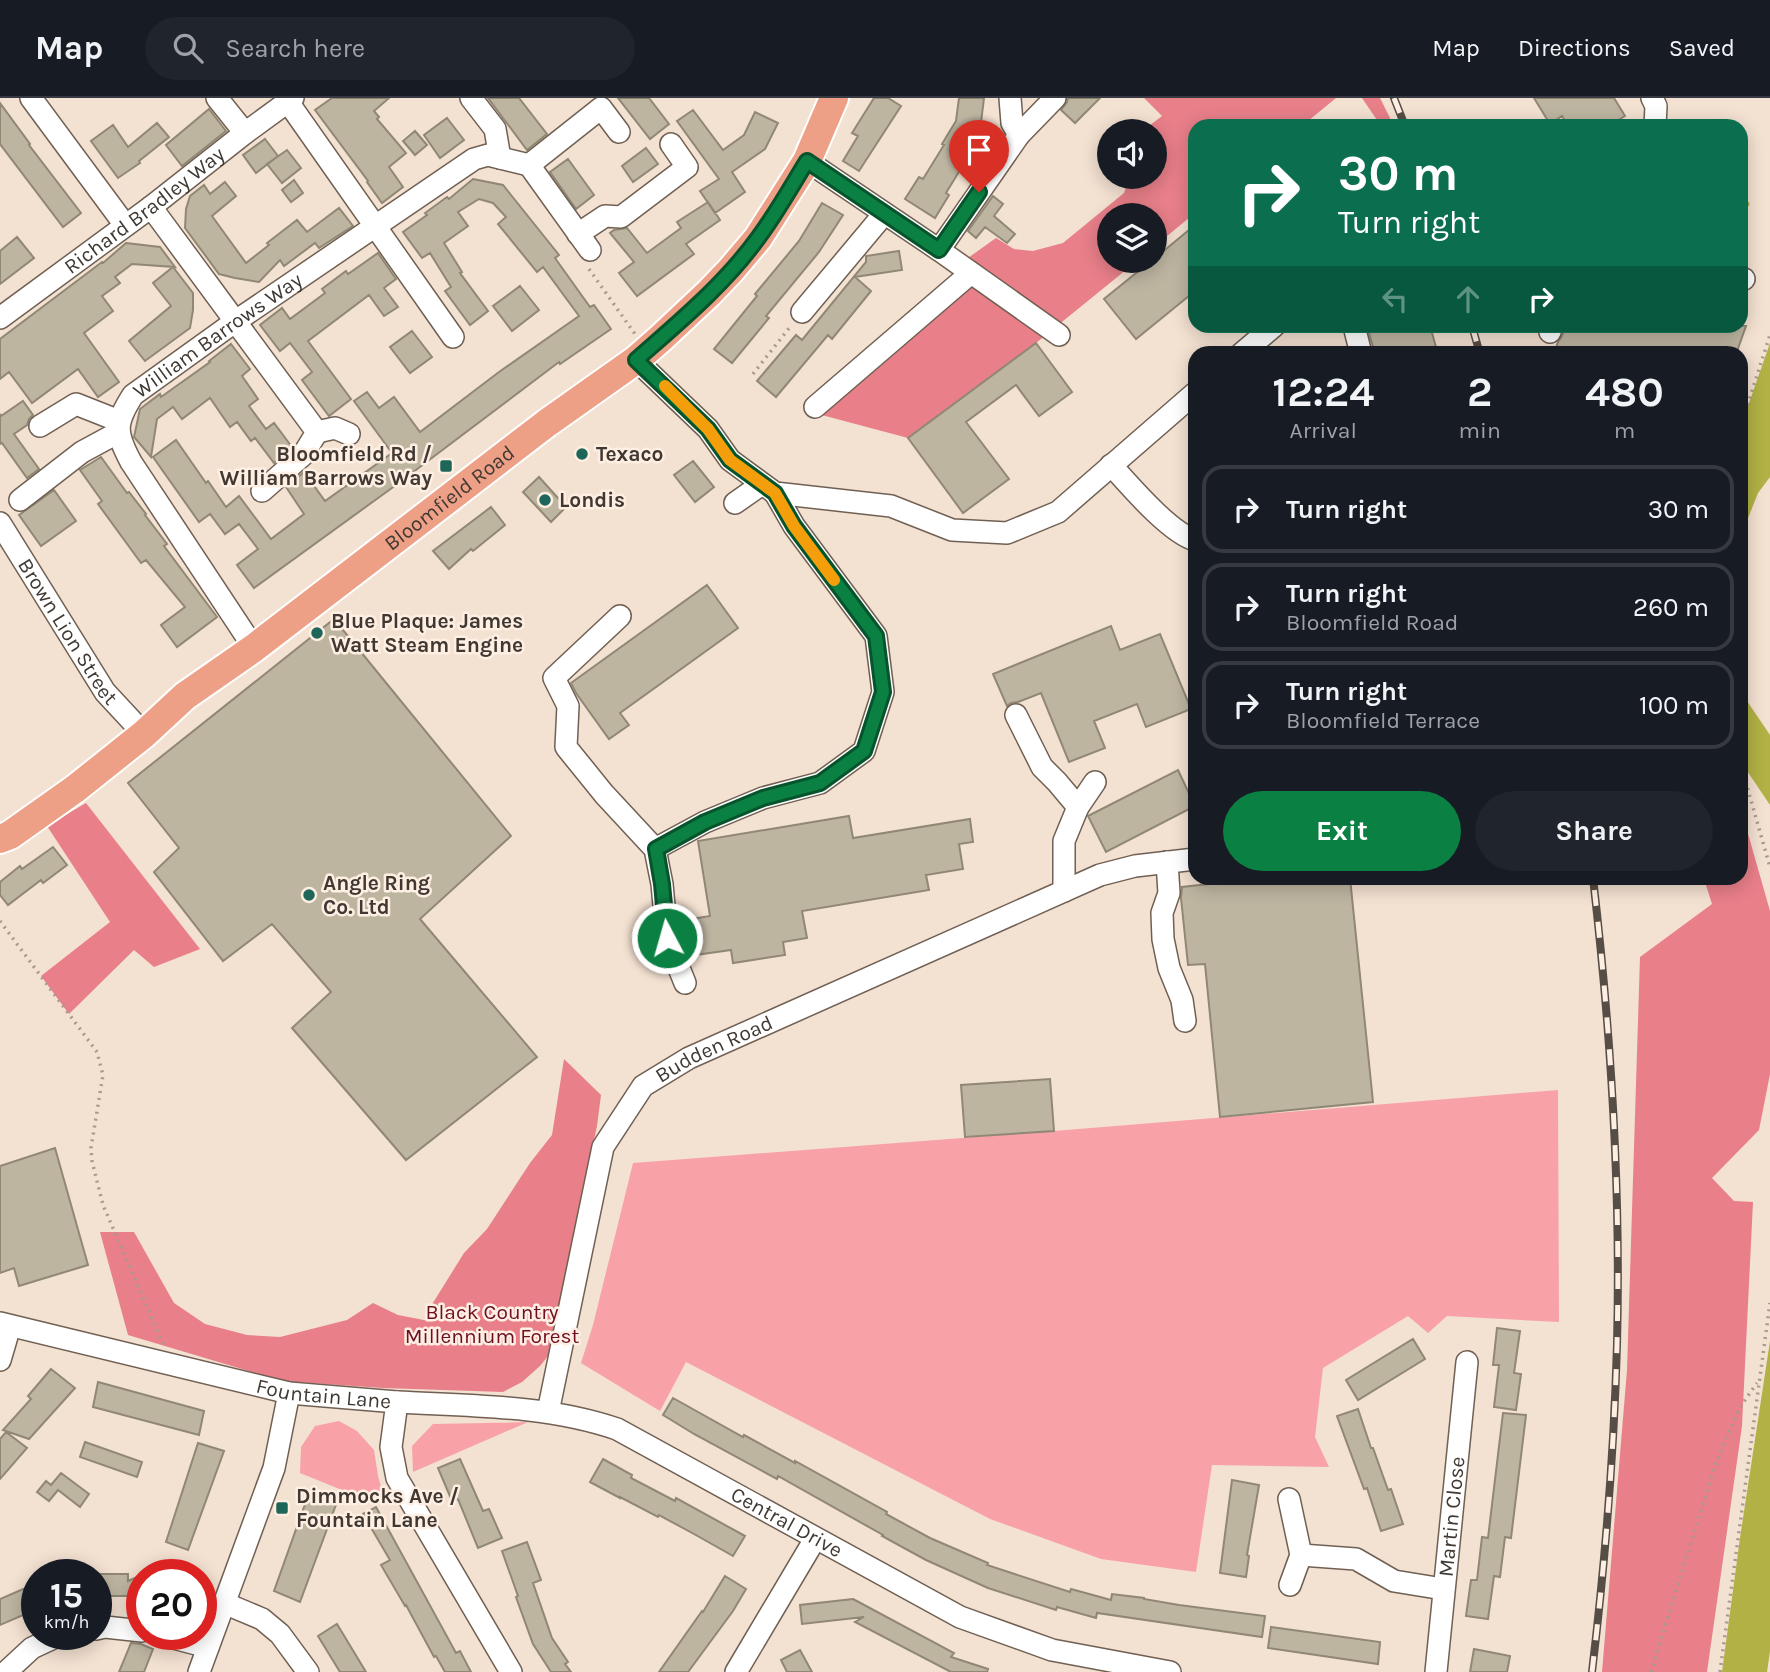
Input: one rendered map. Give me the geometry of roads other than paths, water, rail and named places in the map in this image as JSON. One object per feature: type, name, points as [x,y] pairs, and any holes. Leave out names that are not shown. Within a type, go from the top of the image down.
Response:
[{"type":"main road","name":"Bloomfield Road","points":[[0,839],[10,835],[75,789],[144,734],[185,696],[254,648],[641,355],[732,270],[758,238],[807,161],[834,98]]},
{"type":"street","points":[[31,98],[125,225]]},
{"type":"street","points":[[217,98],[245,133]]},
{"type":"street","points":[[471,98],[495,130],[500,158],[529,165],[584,242],[605,216],[621,217],[687,167],[671,144]]},
{"type":"street","points":[[1010,98],[1012,123],[1019,135]]},
{"type":"street","points":[[939,250],[1019,135],[1055,98]]},
{"type":"street","points":[[1652,98],[1656,106],[1655,119]]},
{"type":"street","name":"Richard Bradley Way","points":[[0,318],[290,100],[375,228],[453,337]]},
{"type":"street","points":[[529,165],[601,108],[619,132]]},
{"type":"street","name":"William Barrows Way","points":[[119,426],[124,409],[133,395],[236,321],[474,159],[488,155],[500,158]]},
{"type":"street","points":[[807,161],[1059,335]]},
{"type":"street","points":[[151,207],[313,426],[335,428],[349,434]]},
{"type":"street","points":[[802,312],[884,214]]},
{"type":"street","points":[[815,407],[971,272]]},
{"type":"street","points":[[1250,346],[1266,333]]},
{"type":"street","points":[[641,355],[708,429],[730,460],[769,488],[876,636],[883,692],[864,751],[820,783],[763,798],[705,822],[656,849]]},
{"type":"street","points":[[735,503],[769,488],[891,506],[952,530],[1007,533],[1058,512],[1188,399]]},
{"type":"street","points":[[40,426],[76,404],[119,426]]},
{"type":"street","points":[[20,499],[119,426]]},
{"type":"street","points":[[119,426],[121,444],[131,462],[254,648]]},
{"type":"street","points":[[262,491],[303,455],[313,426]]},
{"type":"street","points":[[1111,465],[1156,512],[1188,538]]},
{"type":"street","name":"Brown Lion Street","points":[[0,523],[106,692],[144,734]]},
{"type":"street","points":[[620,616],[554,678],[568,706],[566,747],[604,794],[656,849],[667,938],[685,984]]},
{"type":"street","points":[[1016,715],[1042,767],[1078,807]]},
{"type":"street","points":[[1064,891],[1064,841],[1078,807],[1095,782]]},
{"type":"street","name":"Budden Road","points":[[548,1412],[603,1147],[643,1086],[689,1058],[1100,875],[1135,866],[1188,860]]},
{"type":"street","points":[[1167,862],[1169,893],[1162,913],[1163,939],[1169,968],[1182,1000],[1185,1021]]},
{"type":"street","points":[[0,1360],[5,1325]]},
{"type":"street","name":"Fountain Lane","points":[[5,1325],[289,1393],[397,1402],[391,1447],[397,1478],[511,1672]]},
{"type":"street","name":"Martin Close","points":[[1436,1672],[1467,1362]]},
{"type":"street","points":[[217,1622],[274,1468],[289,1393]]},
{"type":"street","name":"Central Drive","points":[[397,1402],[548,1412],[597,1422],[617,1429],[960,1617],[1052,1650],[1170,1672]]},
{"type":"street","points":[[1289,1499],[1301,1555],[1290,1585]]},
{"type":"street","points":[[736,1672],[815,1539]]},
{"type":"street","points":[[1301,1555],[1356,1559],[1394,1581],[1443,1589]]},
{"type":"street","points":[[224,1603],[262,1619],[280,1634],[308,1672]]},
{"type":"street","points":[[6,1672],[30,1650]]},
{"type":"street","points":[[199,1672],[207,1650]]},
{"type":"railway","points":[[1394,98],[1402,119]]},
{"type":"railway","points":[[1474,333],[1478,346]]},
{"type":"railway","points":[[1592,1672],[1611,1467],[1618,1286],[1613,1111],[1594,885]]},
{"type":"place","name":"Texaco","points":[[582,454]]},
{"type":"place","name":"Bloomfield Rd / William Barrows Way","points":[[446,466]]},
{"type":"place","name":"Londis","points":[[545,500]]},
{"type":"place","name":"Blue Plaque: James Watt Steam Engine","points":[[317,633]]},
{"type":"place","name":"Angle Ring Co. Ltd","points":[[309,895]]},
{"type":"place","name":"Dimmocks Ave / Fountain Lane","points":[[282,1508]]},
{"type":"park label","name":"Black Country Millennium Forest","points":[[492,1324]]}]
